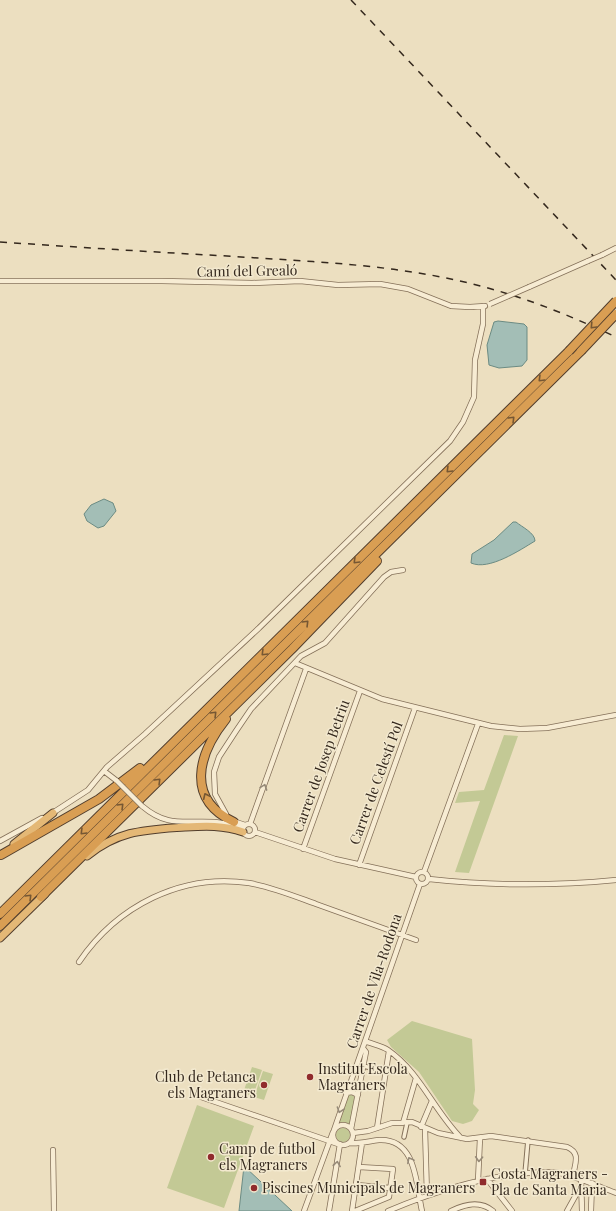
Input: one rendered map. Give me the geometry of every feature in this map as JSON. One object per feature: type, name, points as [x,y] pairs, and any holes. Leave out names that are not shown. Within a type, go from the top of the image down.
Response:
[{"type":"highway","points":[[0,914],[569,351],[616,301]]},
{"type":"highway","points":[[0,926],[581,351],[616,314]]},
{"type":"highway","points":[[0,938],[320,620],[473,462],[485,446]]},
{"type":"highway","points":[[234,822],[214,809],[204,793],[201,773],[208,748],[221,727],[236,708],[300,643],[320,620]]},
{"type":"highway","points":[[0,856],[72,816],[111,791],[142,766],[192,720],[200,716]]},
{"type":"highway","points":[[0,856],[53,813]]},
{"type":"highway","points":[[41,897],[52,889],[92,852],[106,843],[124,835],[151,829],[210,825],[243,828]]},
{"type":"street","name":"Camí del Grealó","points":[[0,281],[252,283],[300,281],[346,285],[380,284],[408,289],[451,306],[483,306],[529,288],[616,248]]},
{"type":"street","points":[[0,841],[53,813],[88,790],[104,771],[259,628],[450,441],[463,422],[474,397],[474,360],[483,324],[483,306]]},
{"type":"street","points":[[255,832],[248,836],[243,828],[234,822],[224,811],[214,794],[213,777],[216,764],[223,751],[247,714],[295,663],[304,655],[325,643],[384,577],[391,572],[402,570]]},
{"type":"street","points":[[295,663],[360,691],[415,708],[478,724],[506,728],[538,729],[558,727],[616,715]]},
{"type":"street","points":[[104,771],[117,781],[152,815],[168,821],[216,822],[243,828],[250,824],[306,669]]},
{"type":"street","name":"Carrer de Josep Betriu","points":[[303,849],[360,691]]},
{"type":"street","name":"Carrer de Celestí Pol","points":[[359,865],[415,708]]},
{"type":"street","points":[[424,872],[478,724]]},
{"type":"street","points":[[250,824],[254,827],[255,832]]},
{"type":"street","points":[[255,832],[303,849],[359,865],[416,877]]},
{"type":"street","points":[[416,877],[419,872],[424,872]]},
{"type":"street","points":[[424,872],[429,879]]},
{"type":"street","points":[[416,877],[420,884],[424,884],[429,879]]},
{"type":"street","points":[[429,879],[481,884],[530,886],[616,880]]},
{"type":"street","points":[[79,962],[105,929],[131,909],[167,891],[186,885],[208,882],[239,882],[270,888],[416,940]]},
{"type":"street","name":"Carrer de Vila-Rodona","points":[[304,1211],[334,1131],[360,1051],[363,1048],[420,884]]},
{"type":"street","points":[[365,1041],[389,1051],[416,1078],[441,1116],[460,1138]]},
{"type":"street","points":[[349,1143],[352,1140],[352,1131],[366,1052],[363,1048]]},
{"type":"street","points":[[377,1128],[389,1051]]},
{"type":"street","points":[[363,1066],[386,1070]]},
{"type":"street","points":[[404,1137],[405,1123],[416,1078]]},
{"type":"street","points":[[346,1093],[352,1092],[358,1095]]},
{"type":"street","points":[[201,1097],[339,1144],[362,1143],[380,1140],[394,1142],[405,1150],[412,1163],[422,1211]]},
{"type":"street","points":[[427,1195],[423,1128],[432,1101]]},
{"type":"street","points":[[339,1144],[334,1139],[334,1131],[337,1127],[343,1125],[352,1131],[412,1122],[423,1128],[460,1138],[480,1138],[491,1136],[567,1146],[574,1150],[577,1156],[573,1176]]},
{"type":"street","points":[[478,1181],[480,1138]]},
{"type":"street","points":[[526,1174],[528,1140]]},
{"type":"street","points":[[359,1168],[393,1169],[389,1197],[353,1211],[362,1143]]},
{"type":"street","points":[[329,1211],[339,1144]]},
{"type":"street","points":[[53,1150],[54,1211]]},
{"type":"street","points":[[388,1211],[427,1195],[478,1181],[526,1174],[557,1172],[581,1178],[616,1193]]},
{"type":"street","points":[[581,1178],[582,1211]]},
{"type":"street","points":[[487,1179],[509,1210]]},
{"type":"street","points":[[591,1211],[590,1200],[592,1183]]},
{"type":"street","points":[[357,1185],[390,1188]]},
{"type":"street","points":[[567,1211],[577,1193],[581,1193]]},
{"type":"street","points":[[582,1200],[590,1200]]},
{"type":"street","points":[[451,1211],[476,1203],[488,1207],[493,1211]]},
{"type":"green space","points":[[504,735],[518,736],[469,873],[455,872],[480,801],[455,803],[459,792],[484,790]]},
{"type":"green space","points":[[412,1021],[472,1039],[475,1090],[473,1104],[479,1110],[472,1121],[463,1124],[452,1121],[419,1072],[391,1047],[387,1040]]},
{"type":"green space","name":"Club de Petanca els Magraners","points":[[252,1067],[262,1070],[253,1096],[243,1093]]},
{"type":"green space","name":"Club de Petanca els Magraners","points":[[263,1071],[273,1074],[264,1100],[254,1097]]},
{"type":"green space","points":[[350,1094],[355,1097],[350,1124],[344,1122],[337,1123],[348,1095]]},
{"type":"green space","name":"Camp de futbol els Magraners","points":[[197,1105],[254,1126],[224,1208],[167,1188]]},
{"type":"green space","points":[[340,1128],[346,1128],[350,1132],[350,1138],[346,1142],[340,1142],[336,1138],[336,1132]]},
{"type":"water","points":[[498,321],[524,324],[527,327],[527,360],[522,366],[499,368],[489,365],[487,345],[494,322]]},
{"type":"water","points":[[104,499],[113,503],[116,511],[104,526],[98,528],[87,521],[84,514],[91,505]]},
{"type":"water","points":[[513,522],[516,522],[531,533],[535,541],[513,554],[495,562],[478,565],[471,563],[472,554],[494,540]]},
{"type":"water","name":"Piscines Municipals de Magraners","points":[[244,1166],[292,1211],[239,1211]]},
{"type":"railway","points":[[351,0],[616,280]]},
{"type":"railway","points":[[0,242],[324,262],[420,273],[452,279],[518,297],[616,337]]},
{"type":"place","name":"Institut Escola Magraners","points":[[310,1077]]},
{"type":"place","name":"Club de Petanca els Magraners","points":[[264,1085]]},
{"type":"place","name":"Camp de futbol els Magraners","points":[[211,1157]]},
{"type":"place","name":"Costa Magraners - Pla de Santa Maria","points":[[483,1182]]},
{"type":"place","name":"Piscines Municipals de Magraners","points":[[254,1188]]}]
